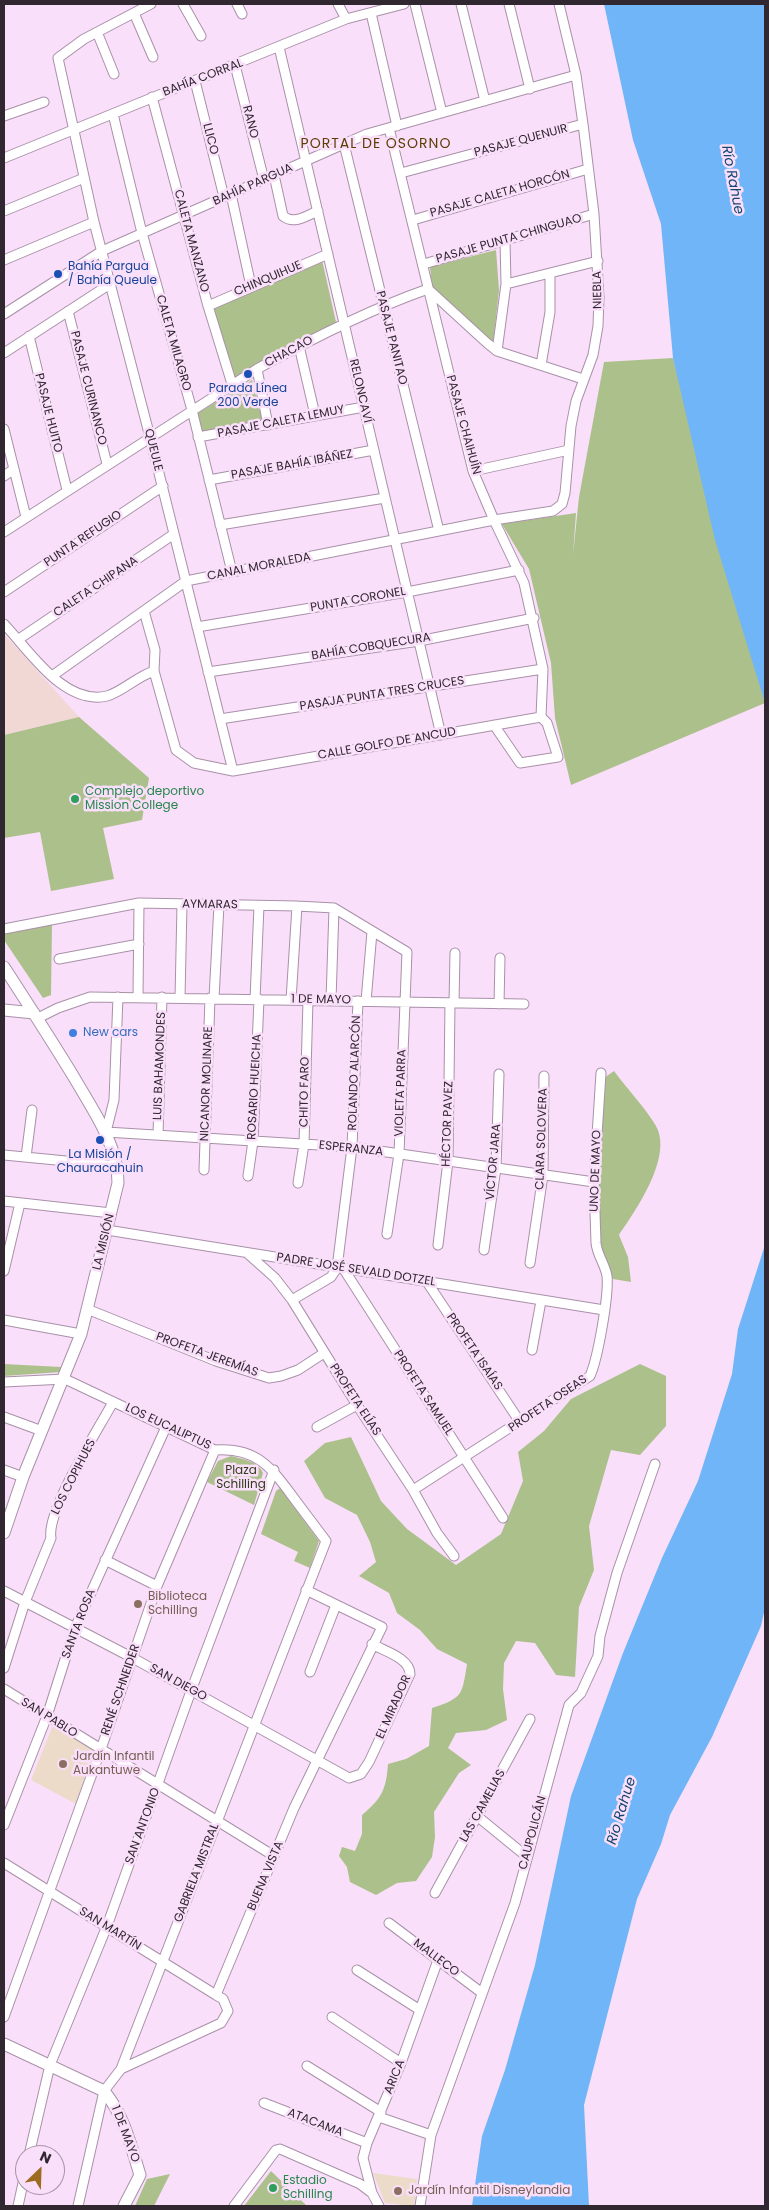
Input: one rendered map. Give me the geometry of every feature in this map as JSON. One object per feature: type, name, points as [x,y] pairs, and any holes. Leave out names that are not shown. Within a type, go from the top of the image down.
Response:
[{"type":"street","points":[[114,74],[97,32],[151,4]]},
{"type":"street","points":[[183,4],[201,36]]},
{"type":"street","points":[[237,4],[242,14]]},
{"type":"street","points":[[338,4],[346,19]]},
{"type":"street","name":"BAHÍA CORRAL","points":[[4,158],[346,19],[393,5],[404,4]]},
{"type":"street","points":[[415,4],[442,113]]},
{"type":"street","points":[[461,4],[485,101]]},
{"type":"street","points":[[509,4],[530,89]]},
{"type":"street","name":"NIEBLA","points":[[494,520],[553,511],[562,504],[565,493],[571,426],[576,401],[593,355],[598,326],[598,261],[594,214],[576,75],[560,4]]},
{"type":"street","points":[[134,13],[153,57]]},
{"type":"street","name":"PASAJE CHAIHUÍN","points":[[371,13],[401,173],[473,471],[494,520],[519,570],[534,618],[543,669],[541,717]]},
{"type":"street","name":"QUEULE","points":[[97,32],[58,58],[94,222],[150,437],[232,771]]},
{"type":"street","name":"RELONCAVÍ","points":[[279,47],[441,735]]},
{"type":"street","name":"RANO","points":[[235,65],[264,180]]},
{"type":"street","name":"BAHÍA PARGUA","points":[[4,314],[102,251],[344,144],[393,127],[576,75]]},
{"type":"street","name":"LLICO","points":[[195,81],[228,196],[251,286]]},
{"type":"street","name":"CALETA MANZANO","points":[[152,97],[208,306],[232,384]]},
{"type":"street","points":[[4,116],[44,102]]},
{"type":"street","name":"CALETA MILAGRO","points":[[113,114],[142,234],[192,410],[232,572]]},
{"type":"street","name":"PASAJE QUENUIR","points":[[401,173],[583,124]]},
{"type":"street","name":"PASAJE PANITAO","points":[[344,144],[439,531]]},
{"type":"street","name":"PASAJE CALETA HORCÓN","points":[[413,220],[588,169]]},
{"type":"street","points":[[274,175],[283,216],[293,221],[318,211]]},
{"type":"street","points":[[4,210],[84,178]]},
{"type":"street","name":"PASAJE PUNTA CHINGUAO","points":[[424,264],[594,214]]},
{"type":"street","points":[[4,260],[94,222]]},
{"type":"street","points":[[497,351],[506,284],[505,240]]},
{"type":"street","name":"CHINQUIHUE","points":[[208,306],[328,254]]},
{"type":"street","points":[[506,284],[598,261]]},
{"type":"street","points":[[541,365],[550,312],[550,273]]},
{"type":"street","points":[[4,353],[110,284]]},
{"type":"street","points":[[428,289],[497,351],[584,379]]},
{"type":"street","name":"CHACAO","points":[[4,532],[257,369],[382,305],[428,289]]},
{"type":"street","name":"PASAJE CURINANCO","points":[[68,311],[107,464]]},
{"type":"street","name":"PASAJE HUITO","points":[[29,336],[67,490]]},
{"type":"street","points":[[299,346],[315,415]]},
{"type":"street","points":[[257,369],[268,425]]},
{"type":"street","name":"PASAJE CALETA LEMUY","points":[[198,437],[364,407]]},
{"type":"street","points":[[4,429],[26,517]]},
{"type":"street","name":"PASAJE BAHÍA IBÁÑEZ","points":[[210,480],[374,450]]},
{"type":"street","points":[[473,471],[569,450]]},
{"type":"street","points":[[4,476],[14,470]]},
{"type":"street","name":"PUNTA REFUGIO","points":[[4,592],[162,486]]},
{"type":"street","points":[[220,525],[385,498]]},
{"type":"street","name":"CANAL MORALEDA","points":[[52,676],[186,581],[494,520]]},
{"type":"street","name":"CALETA CHIPANA","points":[[18,639],[174,534]]},
{"type":"street","name":"PUNTA CORONEL","points":[[197,626],[407,592],[519,570]]},
{"type":"street","points":[[144,611],[155,650],[154,671],[176,750],[194,763],[232,771]]},
{"type":"street","name":"BAHÍA COBQUECURA","points":[[208,672],[419,641],[534,618]]},
{"type":"street","points":[[4,624],[64,688],[96,697],[108,696],[142,675],[154,671]]},
{"type":"street","name":"PASAJA PUNTA TRES CRUCES","points":[[220,719],[543,669]]},
{"type":"street","points":[[494,725],[520,763],[558,757],[547,723],[541,717]]},
{"type":"street","name":"CALLE GOLFO DE ANCUD","points":[[232,771],[541,717]]},
{"type":"street","points":[[138,997],[139,903]]},
{"type":"street","name":"AYMARAS","points":[[4,929],[139,903],[334,908],[408,952]]},
{"type":"street","points":[[180,998],[182,904]]},
{"type":"street","name":"NICANOR MOLINARE","points":[[204,1170],[212,998],[219,904]]},
{"type":"street","name":"ROSARIO HUEICHA","points":[[248,1176],[253,1141],[259,906]]},
{"type":"street","points":[[290,1000],[296,906]]},
{"type":"street","points":[[331,1000],[334,908]]},
{"type":"street","name":"ROLANDO ALARCÓN","points":[[340,1268],[352,1147],[362,1001],[372,932]]},
{"type":"street","points":[[59,959],[139,944]]},
{"type":"street","name":"VIOLETA PARRA","points":[[387,1234],[399,1154],[404,1002],[408,952]]},
{"type":"street","name":"HÉCTOR PAVEZ","points":[[438,1245],[448,1161],[455,953]]},
{"type":"street","points":[[499,1004],[500,958]]},
{"type":"street","name":"LA MISIÓN","points":[[4,968],[36,1016],[106,1132],[118,1166],[118,1183],[81,1334],[22,1477],[4,1533]]},
{"type":"street","name":"1 DE MAYO","points":[[36,1016],[90,997],[524,1004]]},
{"type":"street","points":[[106,1132],[114,1100],[118,997]]},
{"type":"street","name":"LUIS BAHAMONDES","points":[[158,1135],[162,998]]},
{"type":"street","name":"CHITO FARO","points":[[298,1183],[304,1144],[308,1000]]},
{"type":"street","points":[[4,1010],[36,1016]]},
{"type":"street","name":"UNO DE MAYO","points":[[601,1073],[594,1182],[597,1252],[605,1268]]},
{"type":"street","name":"VÍCTOR JARA","points":[[484,1250],[496,1168],[500,1074]]},
{"type":"street","name":"CLARA SOLOVERA","points":[[530,1262],[543,1175],[544,1076]]},
{"type":"street","points":[[93,1110],[101,1112],[107,1110],[114,1100]]},
{"type":"street","points":[[26,1157],[32,1110]]},
{"type":"street","name":"ESPERANZA","points":[[106,1132],[352,1147],[594,1182]]},
{"type":"street","points":[[4,1155],[118,1166]]},
{"type":"street","points":[[4,1201],[111,1212]]},
{"type":"street","points":[[4,1271],[20,1203]]},
{"type":"street","name":"PADRE JOSÉ SEVALD DOTZEL","points":[[107,1230],[604,1310]]},
{"type":"street","name":"PROFETA ELÍAS","points":[[246,1252],[275,1278],[292,1300],[357,1405],[413,1490],[437,1533],[454,1556]]},
{"type":"street","points":[[292,1300],[332,1277],[340,1268]]},
{"type":"street","name":"PROFETA SAMUEL","points":[[340,1268],[503,1518]]},
{"type":"street","name":"PROFETA OSEAS","points":[[413,1490],[590,1376],[596,1362],[604,1310],[607,1277],[605,1268]]},
{"type":"street","name":"PROFETA ISAÍAS","points":[[427,1282],[520,1422]]},
{"type":"street","points":[[532,1350],[541,1301]]},
{"type":"street","name":"PROFETA JEREMÍAS","points":[[87,1309],[216,1360],[269,1378],[298,1370],[324,1353]]},
{"type":"street","points":[[4,1320],[81,1334]]},
{"type":"street","points":[[4,1382],[64,1379]]},
{"type":"street","name":"LOS EUCALIPTUS","points":[[64,1379],[215,1450],[231,1449],[247,1453],[262,1460],[274,1470],[326,1541]]},
{"type":"street","name":"LOS COPIHUES","points":[[4,1668],[25,1602],[50,1538],[49,1531],[55,1509],[113,1402]]},
{"type":"street","points":[[317,1427],[357,1405]]},
{"type":"street","points":[[4,1417],[42,1430]]},
{"type":"street","name":"SANTA ROSA","points":[[4,1825],[47,1716],[75,1628],[166,1427]]},
{"type":"street","name":"RENÉ SCHNEIDER","points":[[4,2017],[101,1749],[131,1657],[158,1586],[215,1450]]},
{"type":"street","name":"CAUPOLICÁN","points":[[420,2206],[431,2135],[514,1903],[569,1705],[580,1693],[598,1656],[600,1636],[617,1573],[655,1464]]},
{"type":"street","points":[[4,1470],[22,1477]]},
{"type":"street","name":"SAN ANTONIO","points":[[31,2145],[50,2066],[107,1926],[191,1691],[274,1470]]},
{"type":"street","name":"GABRIELA MISTRAL","points":[[78,2206],[104,2091],[121,2069],[326,1541]]},
{"type":"street","points":[[105,1560],[158,1586]]},
{"type":"street","points":[[306,1590],[336,1605],[310,1672]]},
{"type":"street","name":"SAN DIEGO","points":[[4,1591],[131,1657],[349,1778]]},
{"type":"street","name":"BUENA VISTA","points":[[216,1995],[294,1808],[372,1644],[382,1627],[336,1605]]},
{"type":"street","name":"EL MIRADOR","points":[[349,1778],[362,1774],[410,1674],[409,1667],[405,1662],[372,1644]]},
{"type":"street","name":"SAN PABLO","points":[[4,1690],[274,1856]]},
{"type":"street","name":"LAS CAMELIAS","points":[[435,1893],[530,1718]]},
{"type":"street","points":[[477,1816],[526,1856]]},
{"type":"street","name":"SAN MARTÍN","points":[[4,1863],[216,1995]]},
{"type":"street","name":"MALLECO","points":[[389,1923],[482,1993]]},
{"type":"street","name":"ARICA","points":[[372,2194],[364,2158],[366,2143],[380,2115],[401,2063],[438,1960]]},
{"type":"street","points":[[357,1970],[420,2010]]},
{"type":"street","points":[[121,2069],[221,2023],[228,2011],[223,1999],[216,1995]]},
{"type":"street","points":[[332,2016],[401,2063]]},
{"type":"street","points":[[4,2044],[104,2091]]},
{"type":"street","points":[[307,2066],[380,2115],[431,2135]]},
{"type":"street","name":"1 DE MAYO","points":[[104,2091],[114,2102],[140,2175],[124,2206]]},
{"type":"street","name":"ATACAMA","points":[[264,2102],[366,2143]]},
{"type":"street","points":[[234,2206],[276,2150],[280,2149],[348,2177],[372,2194],[379,2206]]},
{"type":"shaded area","points":[[4,634],[79,717],[4,735]]},
{"type":"shaded area","name":"Jardín Infantil Aukantuwe","points":[[53,1725],[94,1748],[76,1804],[31,1780]]},
{"type":"shaded area","name":"Jardín Infantil Disneylandia","points":[[373,2173],[417,2179],[414,2206],[385,2203]]},
{"type":"green space","points":[[496,250],[499,290],[493,344],[432,286],[430,267]]},
{"type":"green space","points":[[322,260],[336,322],[234,378],[213,308]]},
{"type":"green space","points":[[673,358],[765,703],[571,785],[555,718],[551,663],[529,569],[502,524],[576,513],[573,555],[579,497],[604,362]]},
{"type":"green space","points":[[252,380],[263,422],[202,432],[198,413]]},
{"type":"green space","name":"Complejo deportivo Mission College","points":[[79,717],[149,778],[142,820],[103,828],[114,879],[51,891],[40,832],[4,838],[4,735]]},
{"type":"green space","points":[[52,923],[51,995],[43,998],[4,940],[4,933]]},
{"type":"green space","points":[[614,1071],[652,1119],[660,1139],[660,1153],[650,1183],[643,1198],[619,1235],[628,1257],[631,1282],[613,1279],[599,1248],[599,1172],[604,1078]]},
{"type":"green space","points":[[4,1364],[61,1367],[61,1372],[4,1376]]},
{"type":"green space","points":[[640,1364],[666,1376],[666,1426],[640,1455],[611,1450],[589,1526],[594,1570],[579,1607],[575,1677],[556,1675],[535,1643],[516,1641],[504,1663],[503,1689],[507,1720],[486,1730],[456,1733],[448,1748],[471,1765],[459,1773],[434,1812],[435,1837],[432,1857],[416,1881],[397,1883],[376,1895],[350,1882],[347,1867],[339,1856],[342,1847],[355,1851],[362,1834],[362,1815],[382,1793],[388,1764],[406,1759],[429,1746],[432,1708],[450,1701],[459,1694],[464,1683],[467,1664],[437,1649],[420,1630],[397,1613],[389,1593],[359,1576],[376,1562],[370,1542],[357,1515],[325,1498],[304,1461],[325,1443],[351,1437],[381,1501],[407,1529],[456,1565],[501,1534],[523,1481],[518,1452],[544,1431],[571,1399]]},
{"type":"green space","name":"Plaza Schilling","points":[[231,1456],[254,1463],[263,1473],[254,1505],[207,1482],[218,1461]]},
{"type":"green space","points":[[280,1488],[319,1541],[310,1568],[294,1561],[298,1552],[261,1534],[276,1491]]},
{"type":"green space","name":"Estadio Schilling","points":[[271,2171],[307,2206],[244,2206]]},
{"type":"green space","points":[[170,2174],[154,2206],[135,2206],[147,2179]]},
{"type":"water","name":"Río Rahue","points":[[604,4],[765,4],[765,703],[715,540],[673,358],[661,224],[633,140]]},
{"type":"water","name":"Río Rahue","points":[[765,1245],[765,1608],[761,1626],[712,1737],[670,1815],[661,1844],[637,1899],[584,2105],[589,2206],[472,2206],[482,2136],[505,2070],[535,1965],[571,1796],[623,1653],[662,1558],[698,1481],[732,1374],[738,1329]]},
{"type":"place","name":"Bahía Pargua / Bahía Queule","points":[[58,274]]},
{"type":"place","name":"Parada Línea 200 Verde","points":[[248,374]]},
{"type":"place","name":"Complejo deportivo Mission College","points":[[75,799]]},
{"type":"place","name":"New cars","points":[[73,1033]]},
{"type":"place","name":"La Misión / Chauracahuin","points":[[100,1140]]},
{"type":"place","name":"Biblioteca Schilling","points":[[138,1604]]},
{"type":"place","name":"Jardín Infantil Aukantuwe","points":[[63,1764]]},
{"type":"place","name":"Estadio Schilling","points":[[273,2188]]},
{"type":"place","name":"Jardín Infantil Disneylandia","points":[[398,2191]]},
{"type":"district","name":"PORTAL DE OSORNO","points":[[376,144]]}]
